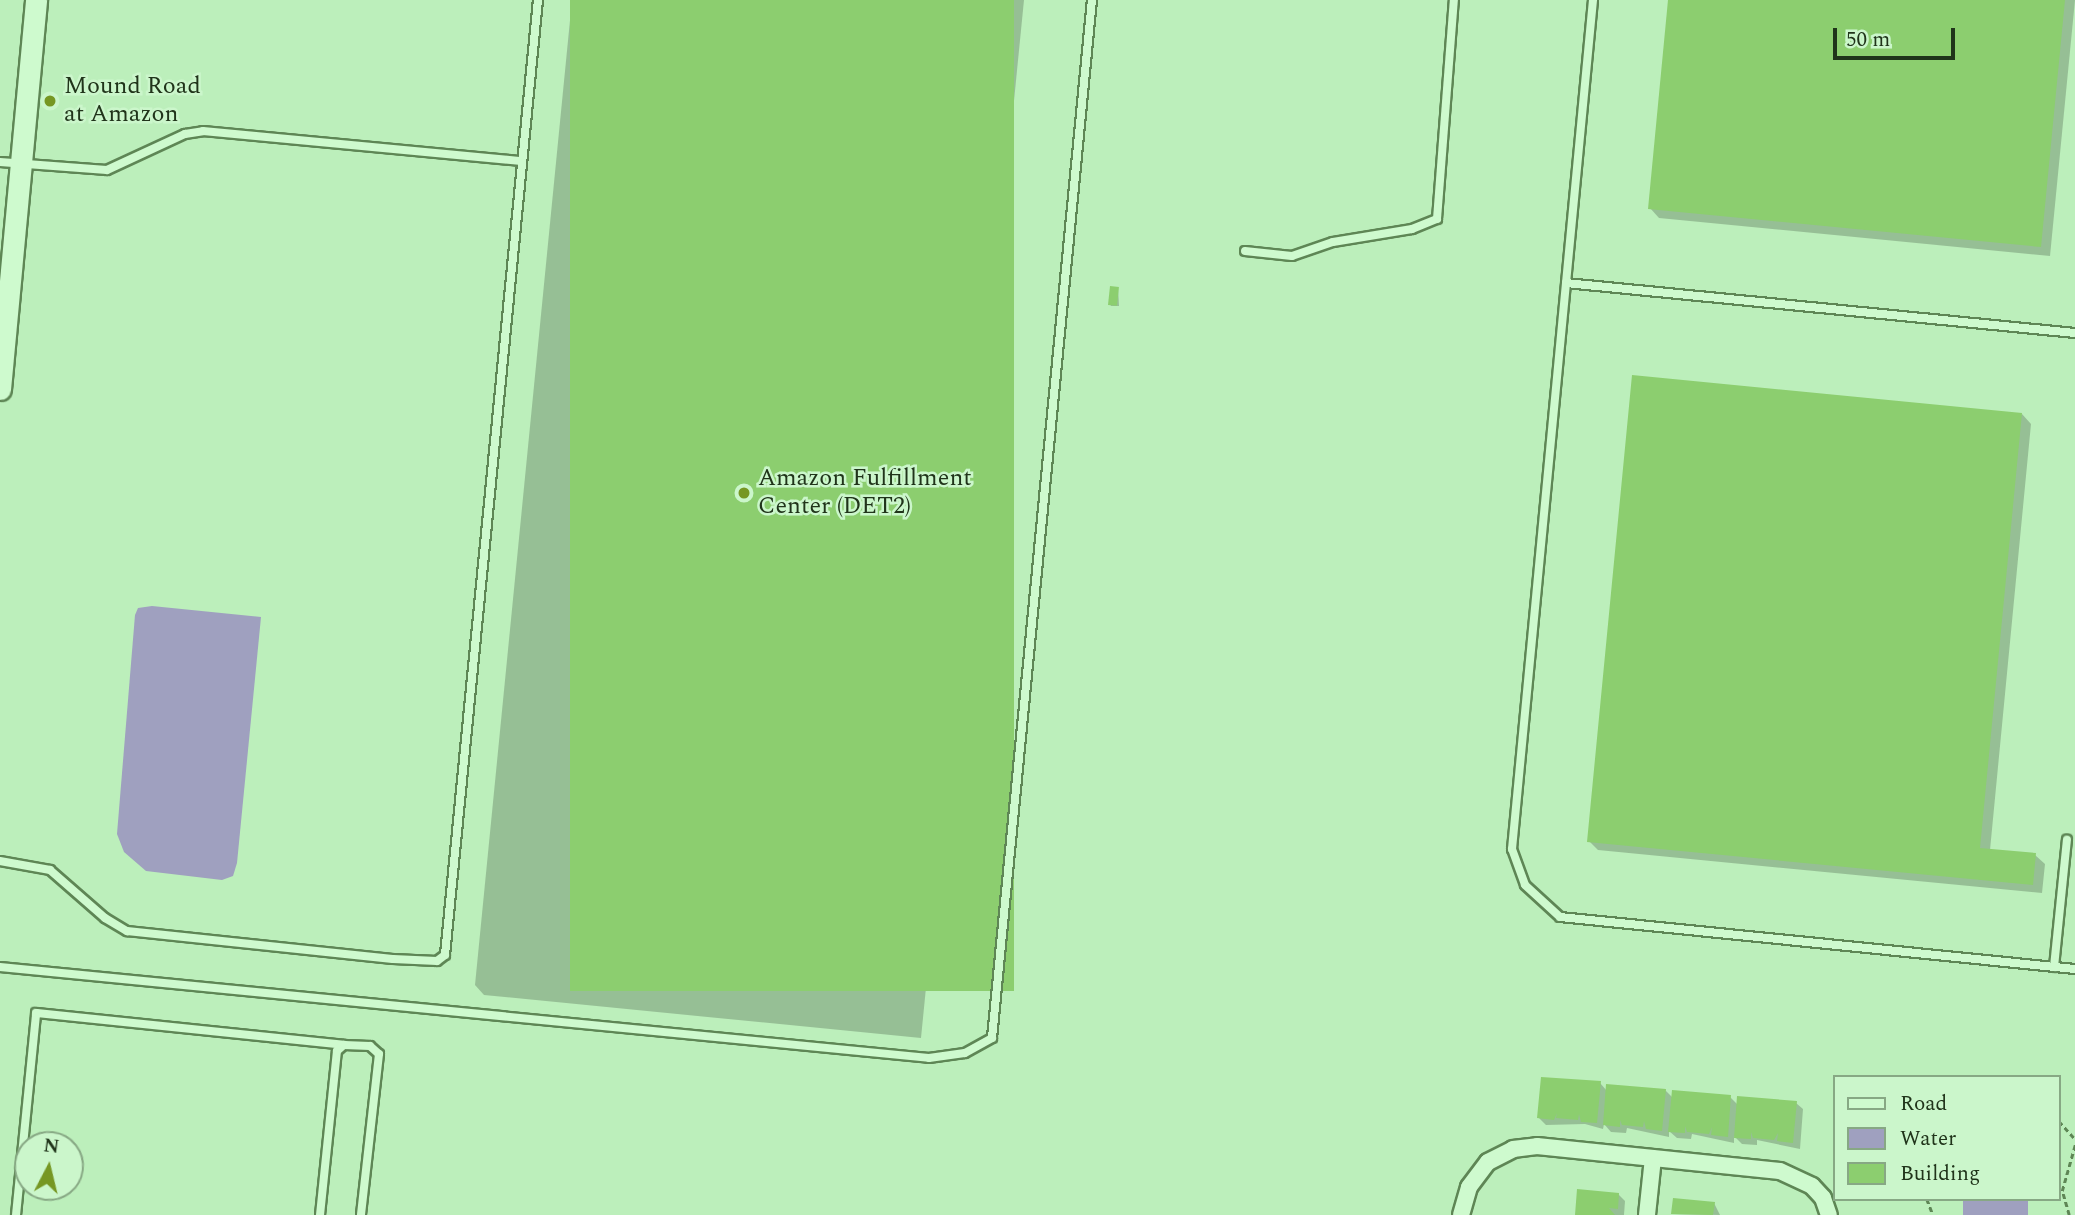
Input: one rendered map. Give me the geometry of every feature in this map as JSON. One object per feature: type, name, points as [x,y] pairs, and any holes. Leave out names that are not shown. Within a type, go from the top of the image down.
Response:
[{"type":"street","points":[[0,389],[10,163],[36,0]]},
{"type":"street","points":[[1461,1215],[1469,1187],[1488,1162],[1513,1149],[1537,1146],[1780,1171],[1799,1177],[1823,1198],[1829,1215]]},
{"type":"street","points":[[1647,1215],[1653,1158]]},
{"type":"lane","points":[[0,861],[50,870],[105,918],[127,931],[393,959],[437,961],[445,955],[538,0]]},
{"type":"lane","points":[[0,967],[929,1058],[965,1053],[992,1038],[1092,0]]},
{"type":"lane","points":[[1245,251],[1292,256],[1333,242],[1412,229],[1437,219],[1454,0]]},
{"type":"lane","points":[[1593,0],[1512,849],[1525,885],[1560,917],[2075,969]]},
{"type":"lane","points":[[10,163],[107,170],[185,134],[203,131],[522,161]]},
{"type":"lane","points":[[1566,282],[2075,333]]},
{"type":"lane","points":[[2054,967],[2067,840]]},
{"type":"lane","points":[[16,1215],[36,1013],[370,1046],[379,1054],[361,1215]]},
{"type":"lane","points":[[320,1215],[337,1051],[344,1045]]},
{"type":"path","points":[[2061,1123],[2075,1139]]},
{"type":"path","points":[[2069,1215],[2062,1191],[2075,1145]]},
{"type":"water","points":[[152,606],[261,617],[237,863],[233,876],[222,880],[146,871],[124,852],[117,834],[135,615],[138,608]]},
{"type":"water","points":[[1963,1201],[2028,1201],[2028,1215],[1963,1215]]},
{"type":"building","name":"Amazon Fulfillment Center (DET2)","points":[[570,0],[1014,0],[1014,991],[570,991]]},
{"type":"building","points":[[1668,0],[2065,0],[2041,247],[1648,209]]},
{"type":"building","points":[[1110,286],[1119,287],[1117,306],[1108,305]]},
{"type":"building","points":[[1632,375],[2022,413],[1980,848],[2036,853],[2033,885],[1587,842]]},
{"type":"building","points":[[1541,1077],[1601,1081],[1597,1123],[1581,1122],[1579,1114],[1578,1120],[1556,1118],[1557,1113],[1554,1120],[1537,1118]]},
{"type":"building","points":[[1606,1084],[1666,1089],[1662,1131],[1646,1129],[1644,1121],[1643,1127],[1622,1125],[1620,1120],[1620,1127],[1603,1125]]},
{"type":"building","points":[[1672,1090],[1731,1095],[1728,1137],[1711,1135],[1712,1127],[1709,1134],[1687,1132],[1685,1126],[1685,1133],[1668,1132]]},
{"type":"building","points":[[1737,1096],[1797,1101],[1793,1143],[1777,1141],[1778,1133],[1774,1140],[1753,1138],[1751,1132],[1751,1139],[1734,1138]]},
{"type":"building","points":[[1577,1189],[1619,1193],[1618,1209],[1609,1208],[1615,1215],[1575,1215]]},
{"type":"building","points":[[1673,1198],[1715,1202],[1713,1215],[1671,1214]]},
{"type":"place","name":"Mound Road at Amazon","points":[[50,101]]},
{"type":"place","name":"Amazon Fulfillment Center (DET2)","points":[[744,493]]}]
